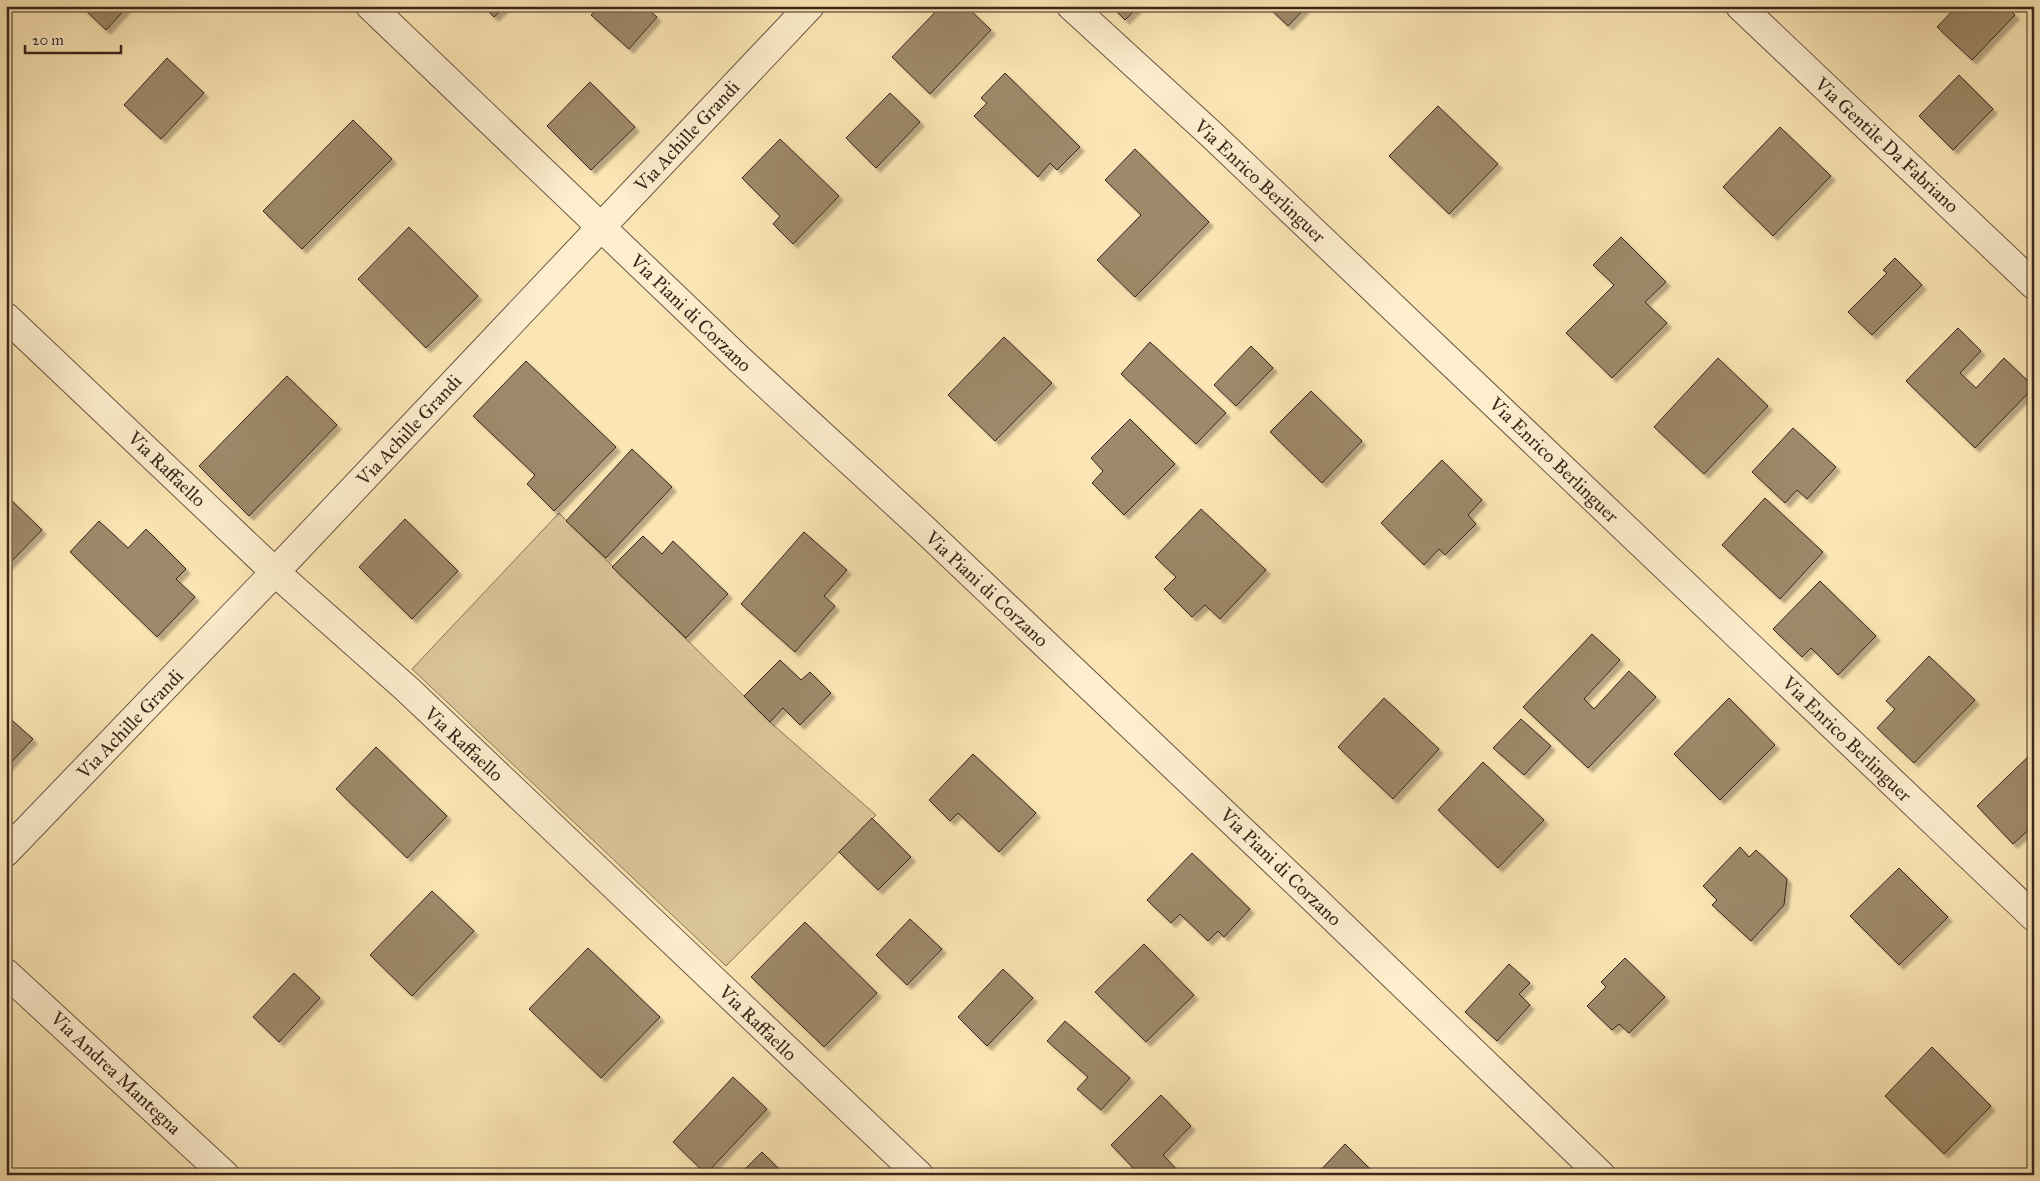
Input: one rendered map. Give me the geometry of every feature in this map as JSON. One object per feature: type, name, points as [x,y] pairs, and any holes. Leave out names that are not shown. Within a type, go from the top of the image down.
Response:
[{"type":"street","name":"Via Piani di Corzano","points":[[370,6],[739,359],[921,526],[1297,882],[1596,1173]]},
{"type":"street","name":"Via Achille Grandi","points":[[6,852],[276,572],[810,6]]},
{"type":"street","name":"Via Enrico Berlinguer","points":[[1071,6],[1212,135],[2034,917]]},
{"type":"street","name":"Via Gentile Da Fabriano","points":[[1740,6],[2034,285]]},
{"type":"street","name":"Via Raffaello","points":[[6,317],[276,572],[407,689],[919,1175]]},
{"type":"street","name":"Via Andrea Mantegna","points":[[6,973],[225,1175]]},
{"type":"shaded area","points":[[559,513],[770,722],[876,815],[726,966],[412,669]]},
{"type":"building","points":[[81,6],[128,6],[106,30]]},
{"type":"building","points":[[483,6],[506,6],[494,17]]},
{"type":"building","points":[[599,6],[644,6],[657,17],[629,49],[591,15]]},
{"type":"building","points":[[941,6],[966,6],[991,30],[930,94],[892,57]]},
{"type":"building","points":[[1111,6],[1139,6],[1125,20]]},
{"type":"building","points":[[1267,6],[1307,6],[1288,26]]},
{"type":"building","points":[[1957,6],[2006,6],[2015,15],[1972,60],[1937,27]]},
{"type":"building","points":[[167,58],[204,93],[161,139],[124,105]]},
{"type":"building","points":[[1005,73],[1080,147],[1057,170],[1050,163],[1038,177],[974,116],[987,103],[981,98]]},
{"type":"building","points":[[1959,75],[1993,109],[1953,150],[1919,116]]},
{"type":"building","points":[[590,82],[635,127],[591,170],[547,126]]},
{"type":"building","points":[[890,93],[920,122],[876,168],[846,138]]},
{"type":"building","points":[[1438,106],[1498,164],[1449,214],[1389,156]]},
{"type":"building","points":[[353,120],[392,159],[302,249],[263,211]]},
{"type":"building","points":[[1780,127],[1831,176],[1773,236],[1723,187]]},
{"type":"building","points":[[780,139],[839,196],[793,244],[773,224],[780,216],[742,178]]},
{"type":"building","points":[[1135,149],[1209,222],[1135,297],[1097,260],[1141,215],[1105,180]]},
{"type":"building","points":[[409,227],[478,296],[426,348],[358,279]]},
{"type":"building","points":[[1621,237],[1666,282],[1645,302],[1667,323],[1612,378],[1566,333],[1614,285],[1593,265]]},
{"type":"building","points":[[1895,258],[1922,285],[1872,335],[1848,312],[1887,273],[1883,270]]},
{"type":"building","points":[[1958,328],[1981,351],[1960,373],[1976,388],[2004,358],[2034,387],[1975,448],[1906,381]]},
{"type":"building","points":[[1004,337],[1052,383],[995,441],[948,395]]},
{"type":"building","points":[[1150,342],[1226,413],[1196,444],[1121,374]]},
{"type":"building","points":[[1251,346],[1273,368],[1236,406],[1214,385]]},
{"type":"building","points":[[1718,358],[1768,406],[1704,474],[1654,427]]},
{"type":"building","points":[[526,361],[616,447],[554,511],[527,484],[535,475],[473,416]]},
{"type":"building","points":[[287,376],[337,425],[249,516],[199,466]]},
{"type":"building","points":[[1311,391],[1362,441],[1322,483],[1270,432]]},
{"type":"building","points":[[1130,419],[1175,464],[1124,515],[1092,483],[1103,471],[1091,458]]},
{"type":"building","points":[[1793,428],[1836,467],[1807,499],[1797,490],[1785,503],[1752,472]]},
{"type":"building","points":[[632,449],[672,487],[606,558],[566,521]]},
{"type":"building","points":[[1442,460],[1482,500],[1468,515],[1476,524],[1445,555],[1439,549],[1424,565],[1381,523]]},
{"type":"building","points":[[6,495],[42,530],[6,567]]},
{"type":"building","points":[[1765,498],[1823,552],[1780,599],[1722,545]]},
{"type":"building","points":[[1201,509],[1266,570],[1220,619],[1205,605],[1192,617],[1164,589],[1176,577],[1155,557]]},
{"type":"building","points":[[405,519],[458,571],[412,619],[359,567]]},
{"type":"building","points":[[99,521],[128,548],[146,529],[186,569],[176,579],[195,597],[157,637],[70,552]]},
{"type":"building","points":[[804,532],[847,570],[824,596],[835,606],[795,652],[741,604]]},
{"type":"building","points":[[643,536],[662,554],[673,541],[728,594],[686,638],[612,567]]},
{"type":"building","points":[[1820,581],[1876,636],[1838,675],[1811,648],[1802,657],[1773,629]]},
{"type":"building","points":[[1592,634],[1620,660],[1584,699],[1594,709],[1629,671],[1656,697],[1588,768],[1523,707]]},
{"type":"building","points":[[1929,656],[1975,700],[1914,763],[1877,728],[1895,709],[1886,701]]},
{"type":"building","points":[[780,660],[801,680],[810,672],[831,693],[800,725],[783,708],[770,722],[744,696]]},
{"type":"building","points":[[1384,698],[1439,749],[1393,799],[1338,747]]},
{"type":"building","points":[[1729,698],[1775,745],[1720,800],[1674,754]]},
{"type":"building","points":[[6,715],[33,739],[6,768]]},
{"type":"building","points":[[1521,719],[1551,746],[1524,775],[1493,748]]},
{"type":"building","points":[[376,747],[447,816],[407,858],[336,789]]},
{"type":"building","points":[[2034,751],[2034,825],[2013,844],[1977,806]]},
{"type":"building","points":[[973,754],[1036,813],[999,852],[958,813],[950,821],[929,800]]},
{"type":"building","points":[[1483,762],[1544,820],[1498,868],[1438,810]]},
{"type":"building","points":[[872,818],[911,857],[878,890],[839,852]]},
{"type":"building","points":[[1740,847],[1749,857],[1756,850],[1787,879],[1784,905],[1751,941],[1712,905],[1717,900],[1703,886]]},
{"type":"building","points":[[1192,853],[1250,909],[1224,937],[1218,931],[1208,941],[1180,914],[1171,923],[1147,900]]},
{"type":"building","points":[[1899,868],[1948,917],[1899,965],[1850,916]]},
{"type":"building","points":[[432,891],[474,931],[412,996],[370,955]]},
{"type":"building","points":[[910,919],[942,949],[907,985],[876,955]]},
{"type":"building","points":[[805,922],[877,993],[824,1047],[751,977]]},
{"type":"building","points":[[1144,944],[1194,995],[1146,1042],[1095,992]]},
{"type":"building","points":[[588,948],[660,1017],[601,1078],[529,1009]]},
{"type":"building","points":[[1625,958],[1665,997],[1629,1033],[1619,1024],[1612,1030],[1587,1006],[1606,987],[1601,982]]},
{"type":"building","points":[[1509,964],[1530,983],[1519,994],[1530,1005],[1497,1041],[1465,1012]]},
{"type":"building","points":[[1003,969],[1033,998],[987,1046],[958,1017]]},
{"type":"building","points":[[294,973],[320,998],[279,1042],[253,1017]]},
{"type":"building","points":[[1065,1021],[1130,1078],[1101,1110],[1077,1089],[1088,1077],[1047,1041]]},
{"type":"building","points":[[1932,1047],[1991,1106],[1944,1154],[1885,1096]]},
{"type":"building","points":[[733,1077],[767,1109],[706,1174],[673,1142]]},
{"type":"building","points":[[1161,1095],[1191,1126],[1163,1155],[1182,1175],[1140,1175],[1111,1145]]},
{"type":"building","points":[[1345,1144],[1376,1175],[1316,1175]]},
{"type":"building","points":[[762,1152],[778,1168],[772,1175],[739,1175]]}]
